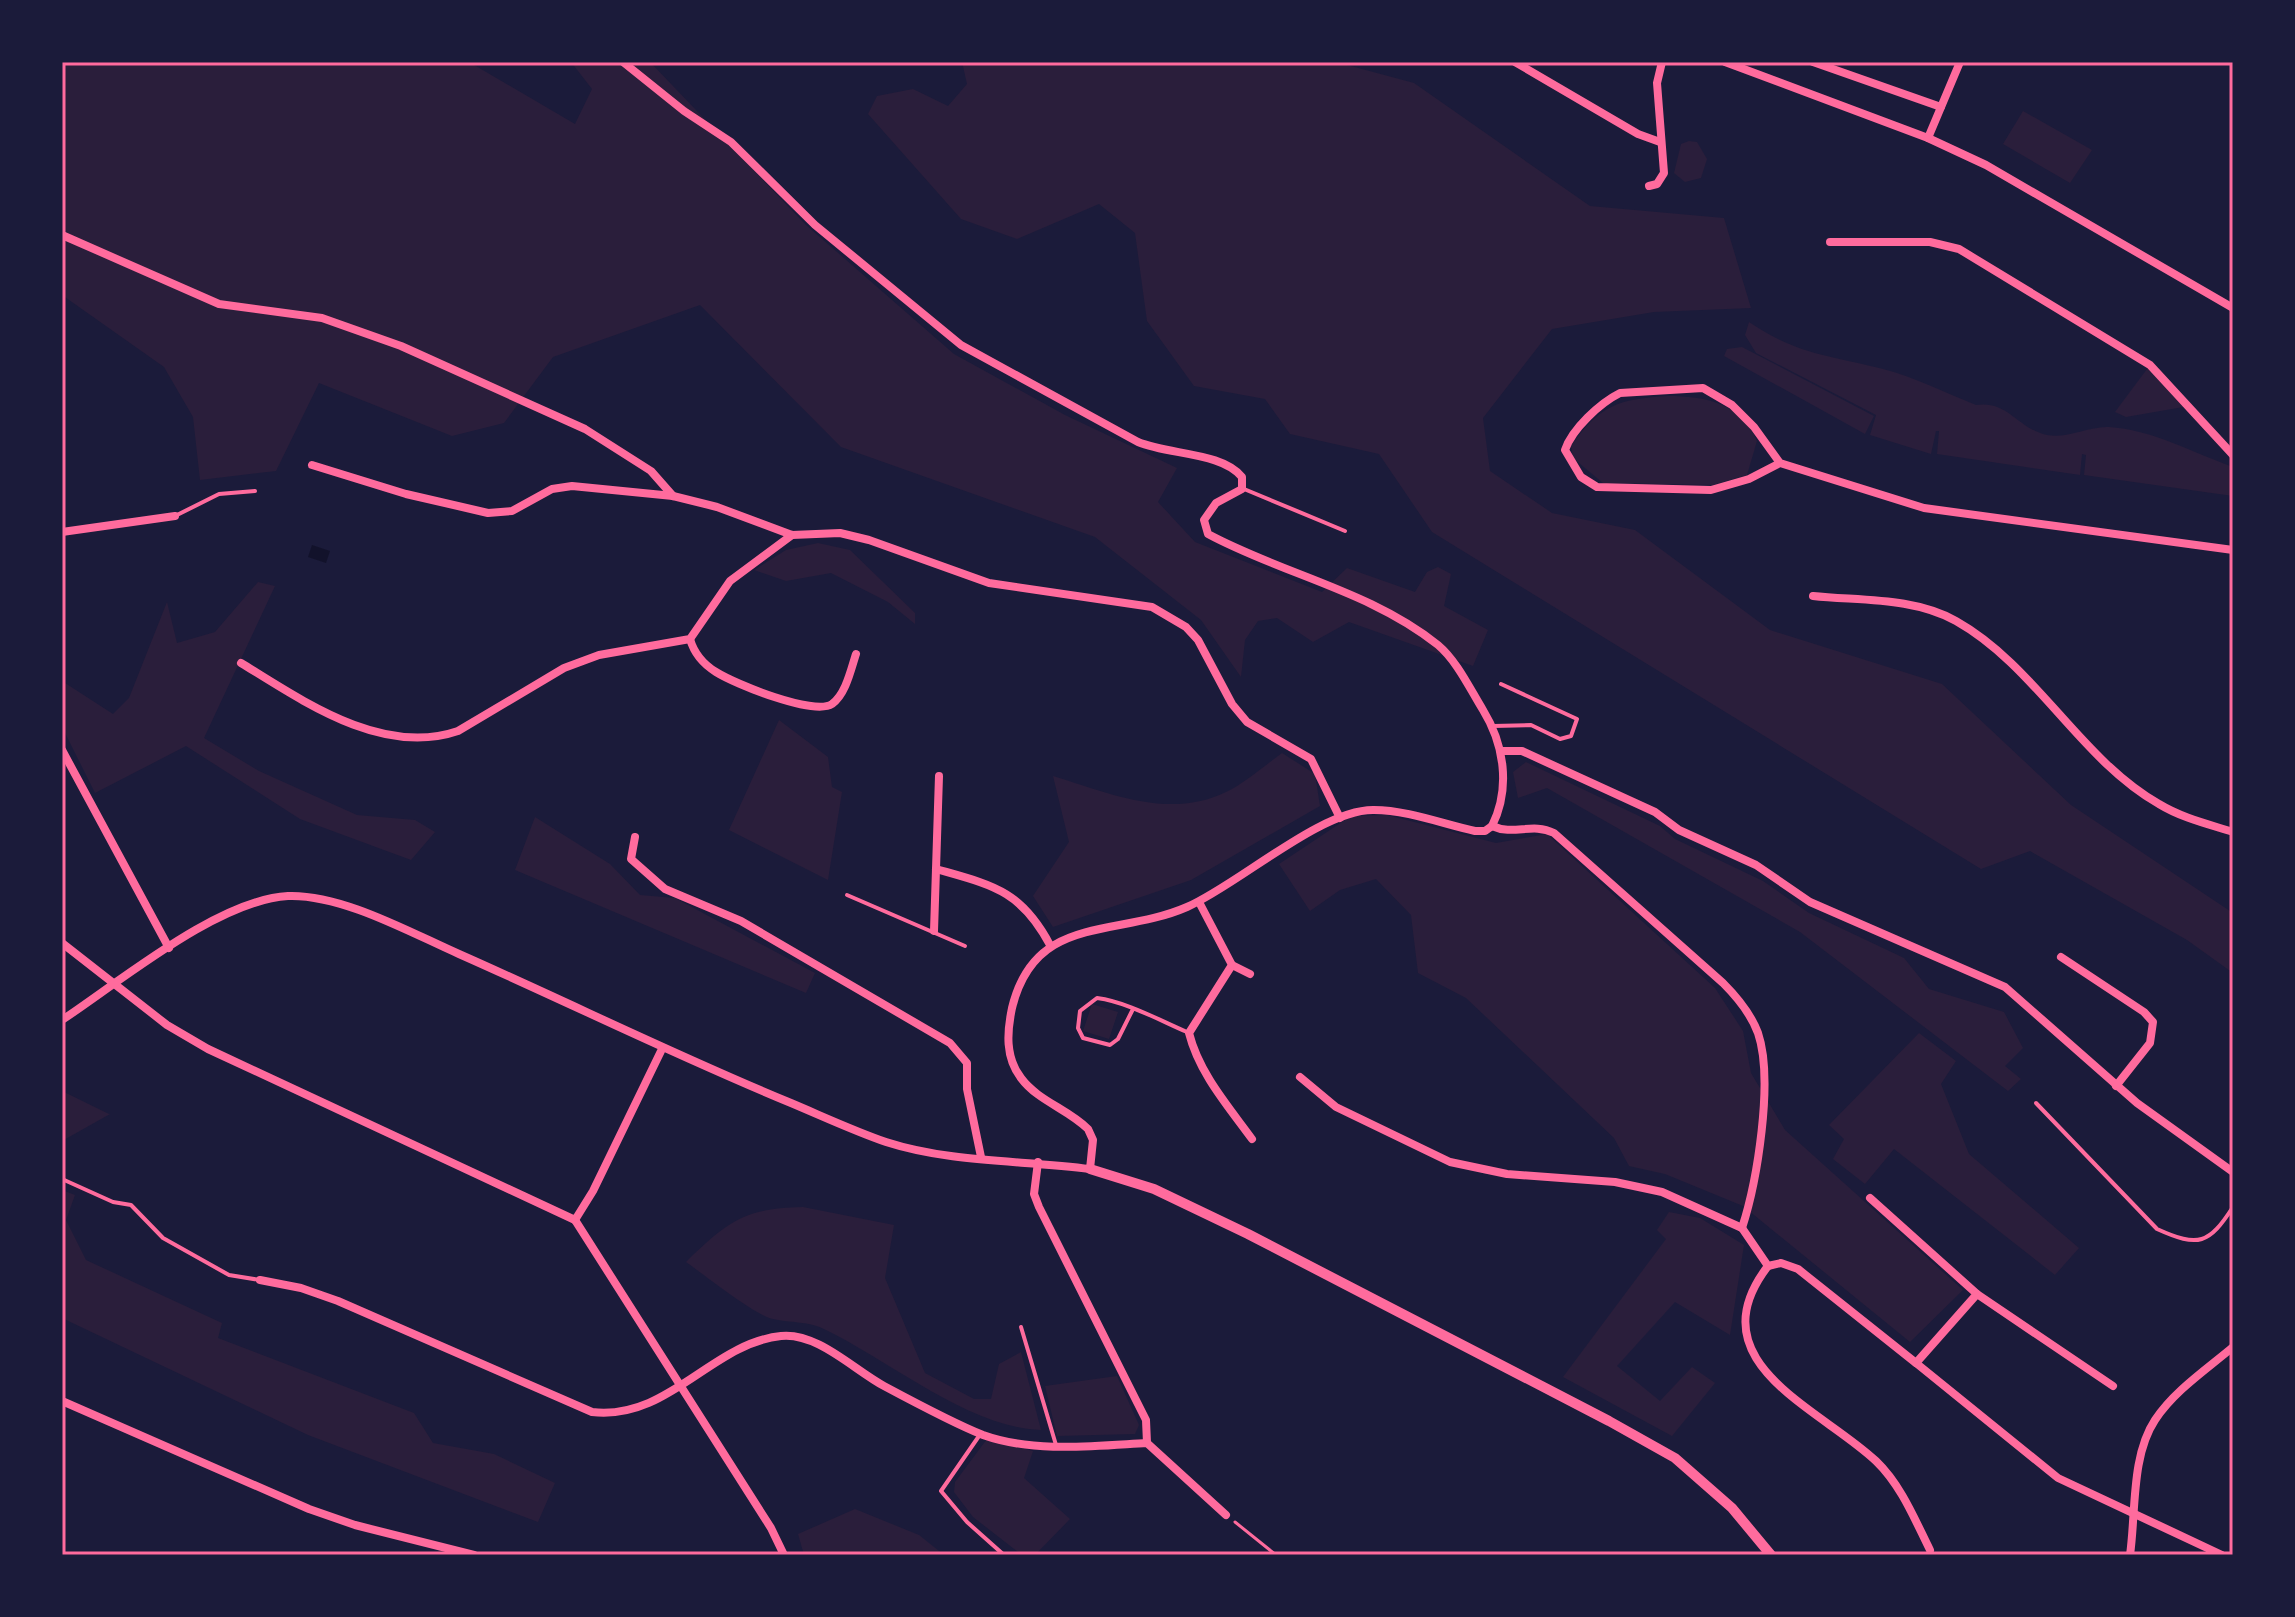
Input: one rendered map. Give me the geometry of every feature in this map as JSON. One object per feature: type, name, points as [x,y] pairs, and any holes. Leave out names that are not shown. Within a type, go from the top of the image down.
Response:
[{"type":"street","points":[[623,62],[731,142],[815,225],[961,345],[1138,442],[1162,452],[1224,462],[1242,477],[1242,489],[1209,510],[1204,520],[1208,534],[1364,603],[1440,647],[1493,726],[1501,751],[1499,813],[1492,826],[1485,831],[1373,809],[1340,818],[1199,902],[1144,922],[1076,934],[1050,945],[1027,968],[1018,985],[1008,1043],[1014,1066],[1028,1087],[1088,1129],[1093,1140],[1090,1169]]},
{"type":"street","points":[[1515,62],[1638,134],[1660,142]]},
{"type":"street","points":[[1649,186],[1657,184],[1664,173],[1657,83],[1662,62]]},
{"type":"street","points":[[1725,62],[1928,138],[1986,165],[2233,308]]},
{"type":"street","points":[[1813,62],[1941,107]]},
{"type":"street","points":[[1928,138],[1960,62]]},
{"type":"street","points":[[62,235],[185,292],[219,304],[322,318],[401,346],[585,429],[651,471],[673,496]]},
{"type":"street","points":[[1830,242],[1930,242],[1959,249],[2150,365],[2233,455]]},
{"type":"street","points":[[1780,463],[1749,479],[1711,490],[1597,487],[1581,477],[1565,450],[1568,439],[1610,398],[1620,393],[1703,388],[1732,405],[1754,427],[1780,463],[1924,508],[2205,549],[2233,550]]},
{"type":"street","points":[[312,465],[406,494],[488,513],[512,511],[552,489],[572,486],[673,496],[717,507],[792,535],[840,533],[869,540],[989,583],[1131,601],[1170,616],[1198,640],[1232,704],[1247,722],[1311,759],[1340,818]]},
{"type":"street","points":[[62,532],[175,516]]},
{"type":"street","points":[[241,663],[311,706],[346,720],[418,740],[458,731],[564,668],[599,655],[690,639],[730,581],[792,535]]},
{"type":"street","points":[[1813,596],[1909,603],[1955,621],[2000,654],[2132,784],[2158,804],[2186,818],[2233,832]]},
{"type":"street","points":[[690,639],[698,656],[719,674],[801,706],[819,709],[833,703],[842,693],[856,654]]},
{"type":"street","points":[[62,750],[169,948]]},
{"type":"street","points":[[1501,751],[1522,751],[1636,803],[1679,830],[1756,865],[1810,902],[2005,987],[2116,1086],[2233,1172]]},
{"type":"street","points":[[934,931],[939,776]]},
{"type":"street","points":[[1492,826],[1506,832],[1541,826],[1554,833],[1723,983],[1747,1012],[1758,1033],[1762,1056],[1763,1106],[1755,1178],[1742,1228]]},
{"type":"street","points":[[635,837],[631,859],[665,889],[741,921],[950,1043],[967,1063],[967,1089],[981,1157]]},
{"type":"street","points":[[936,869],[1007,893],[1026,907],[1050,945]]},
{"type":"street","points":[[62,1020],[223,915],[259,902],[290,896],[325,901],[393,925],[563,1000],[662,1049],[887,1142],[941,1155],[1090,1169],[1154,1189],[1248,1234],[1675,1458],[1732,1508],[1771,1555]]},
{"type":"street","points":[[1199,902],[1232,965],[1250,974]]},
{"type":"street","points":[[62,943],[167,1025],[208,1049],[575,1220],[771,1528],[784,1555]]},
{"type":"street","points":[[2061,957],[2144,1012],[2153,1022],[2150,1043],[2116,1086]]},
{"type":"street","points":[[1232,965],[1189,1033],[1200,1064],[1252,1139]]},
{"type":"street","points":[[575,1220],[593,1191],[662,1049]]},
{"type":"street","points":[[1300,1077],[1336,1107],[1450,1162],[1507,1174],[1615,1182],[1662,1192],[1742,1228],[1768,1266]]},
{"type":"street","points":[[1038,1162],[1034,1194],[1039,1207],[1146,1420],[1147,1443]]},
{"type":"street","points":[[1870,1198],[1977,1294],[2113,1386]]},
{"type":"street","points":[[1930,1550],[1899,1490],[1876,1460],[1804,1407],[1761,1369],[1751,1350],[1747,1328],[1749,1300],[1755,1284],[1768,1266],[1781,1263],[1798,1269],[2058,1478],[2222,1555]]},
{"type":"street","points":[[260,1280],[301,1288],[338,1301],[592,1412],[630,1411],[680,1387],[746,1348],[783,1335],[819,1346],[884,1386],[981,1434],[1028,1446],[1147,1443],[1226,1515]]},
{"type":"street","points":[[1916,1363],[1977,1294]]},
{"type":"street","points":[[2130,1555],[2142,1455],[2155,1419],[2173,1398],[2233,1347]]},
{"type":"street","points":[[62,1401],[309,1509],[355,1525],[474,1555]]},
{"type":"lane","points":[[1242,489],[1345,531]]},
{"type":"lane","points":[[175,516],[219,494],[255,491]]},
{"type":"lane","points":[[1493,726],[1531,725],[1560,739],[1571,736],[1577,719],[1501,684]]},
{"type":"lane","points":[[847,895],[965,946]]},
{"type":"lane","points":[[1133,1009],[1118,1039],[1110,1045],[1083,1038],[1078,1028],[1080,1011],[1097,998],[1133,1009],[1189,1033]]},
{"type":"lane","points":[[2036,1103],[2157,1229],[2175,1237],[2199,1241],[2215,1234],[2233,1207]]},
{"type":"lane","points":[[62,1179],[113,1202],[131,1205],[163,1238],[229,1275],[260,1280]]},
{"type":"lane","points":[[1021,1327],[1056,1445]]},
{"type":"lane","points":[[981,1434],[941,1491],[967,1522],[1004,1555]]},
{"type":"path","points":[[1226,1515],[1276,1555]]},
{"type":"shaded area","points":[[62,62],[469,62],[575,124],[592,89],[571,62],[650,62],[806,225],[954,354],[1065,415],[1177,468],[1158,502],[1195,542],[1322,592],[1347,568],[1415,592],[1427,572],[1438,567],[1451,574],[1444,606],[1488,630],[1473,666],[1349,622],[1313,642],[1277,618],[1258,621],[1245,640],[1241,677],[1201,620],[1095,537],[841,447],[700,305],[553,357],[504,423],[452,436],[319,383],[276,471],[200,480],[193,417],[164,367],[62,295]]},
{"type":"shaded area","points":[[962,62],[1336,62],[1414,83],[1590,206],[1724,218],[1751,308],[1654,312],[1552,329],[1483,418],[1490,471],[1552,513],[1635,530],[1770,630],[1942,684],[2071,805],[2233,913],[2233,973],[2187,940],[2030,851],[1981,869],[1432,532],[1379,454],[1290,434],[1265,399],[1194,386],[1147,321],[1135,233],[1099,204],[1017,239],[961,219],[868,114],[877,96],[913,89],[948,106],[967,84]]},
{"type":"shaded area","points":[[2023,111],[2092,150],[2070,183],[2003,144]]},
{"type":"shaded area","points":[[1697,142],[1707,159],[1701,178],[1685,182],[1674,173],[1681,144]]},
{"type":"shaded area","points":[[1749,322],[1798,348],[1895,372],[1976,405],[1997,407],[2047,435],[2109,427],[2172,442],[2233,467],[2233,496],[2084,475],[2086,455],[2082,454],[2080,475],[1937,454],[1939,431],[1936,431],[1931,454],[1870,435],[1876,415],[1756,353],[1745,335]]},
{"type":"shaded area","points":[[1742,347],[1874,416],[1865,434],[1724,356],[1727,349]]},
{"type":"shaded area","points":[[2150,365],[2189,406],[2126,417],[2115,412]]},
{"type":"shaded area","points":[[1668,396],[1708,400],[1742,418],[1757,441],[1747,475],[1713,485],[1603,483],[1573,458],[1571,446],[1592,421],[1612,406],[1637,399]]},
{"type":"shaded area","points":[[818,543],[850,550],[915,613],[915,624],[888,602],[831,573],[786,581],[754,570],[786,550]]},
{"type":"shaded area","points":[[312,545],[330,551],[326,563],[308,557]]},
{"type":"shaded area","points":[[258,582],[275,586],[204,738],[259,771],[357,815],[415,820],[435,832],[411,860],[300,819],[186,746],[95,793],[62,727],[62,681],[113,714],[129,698],[167,602],[177,643],[215,632]]},
{"type":"shaded area","points":[[779,720],[828,757],[832,787],[842,792],[828,880],[729,830]]},
{"type":"shaded area","points":[[1282,753],[1315,774],[1320,806],[1191,880],[1053,927],[1033,896],[1069,842],[1053,776],[1139,801],[1183,804],[1226,792]]},
{"type":"shaded area","points":[[1526,762],[1660,826],[1675,839],[1763,881],[1809,913],[1904,958],[1929,989],[2004,1012],[2023,1048],[2005,1066],[2021,1079],[2008,1091],[1800,932],[1547,788],[1518,798],[1513,772]]},
{"type":"shaded area","points":[[1387,815],[1496,843],[1547,834],[1715,988],[1743,1031],[1751,1073],[1785,1130],[1963,1290],[1910,1342],[1743,1206],[1665,1174],[1629,1166],[1614,1138],[1466,998],[1418,973],[1411,915],[1376,879],[1340,890],[1310,911],[1279,864],[1351,816]]},
{"type":"shaded area","points":[[535,817],[610,864],[640,895],[675,898],[815,973],[806,993],[515,870]]},
{"type":"shaded area","points":[[1092,1004],[1118,1012],[1109,1039],[1083,1031]]},
{"type":"shaded area","points":[[1919,1033],[1956,1061],[1941,1084],[1969,1154],[2079,1248],[2055,1275],[1894,1149],[1865,1184],[1833,1159],[1844,1139],[1829,1125]]},
{"type":"shaded area","points":[[62,1091],[109,1114],[110,1114],[62,1141]]},
{"type":"shaded area","points":[[62,1190],[75,1195],[66,1220],[86,1260],[222,1323],[218,1338],[414,1413],[433,1443],[494,1454],[555,1483],[538,1522],[308,1435],[62,1318]]},
{"type":"shaded area","points":[[803,1207],[894,1225],[885,1278],[925,1373],[974,1399],[991,1399],[999,1364],[1021,1352],[1041,1430],[986,1418],[959,1406],[820,1327],[765,1316],[686,1262],[713,1237],[738,1220],[766,1210]]},
{"type":"shaded area","points":[[1669,1212],[1700,1218],[1744,1245],[1730,1335],[1675,1302],[1617,1366],[1660,1401],[1692,1367],[1715,1383],[1672,1436],[1563,1377],[1666,1239],[1657,1230]]},
{"type":"shaded area","points":[[1117,1376],[1139,1425],[1135,1434],[1057,1436],[1045,1386]]},
{"type":"shaded area","points":[[987,1439],[1033,1451],[1024,1478],[1070,1519],[1035,1555],[1022,1555],[973,1517],[954,1492],[955,1482]]},
{"type":"shaded area","points":[[855,1509],[919,1535],[944,1555],[804,1555],[798,1534]]}]
